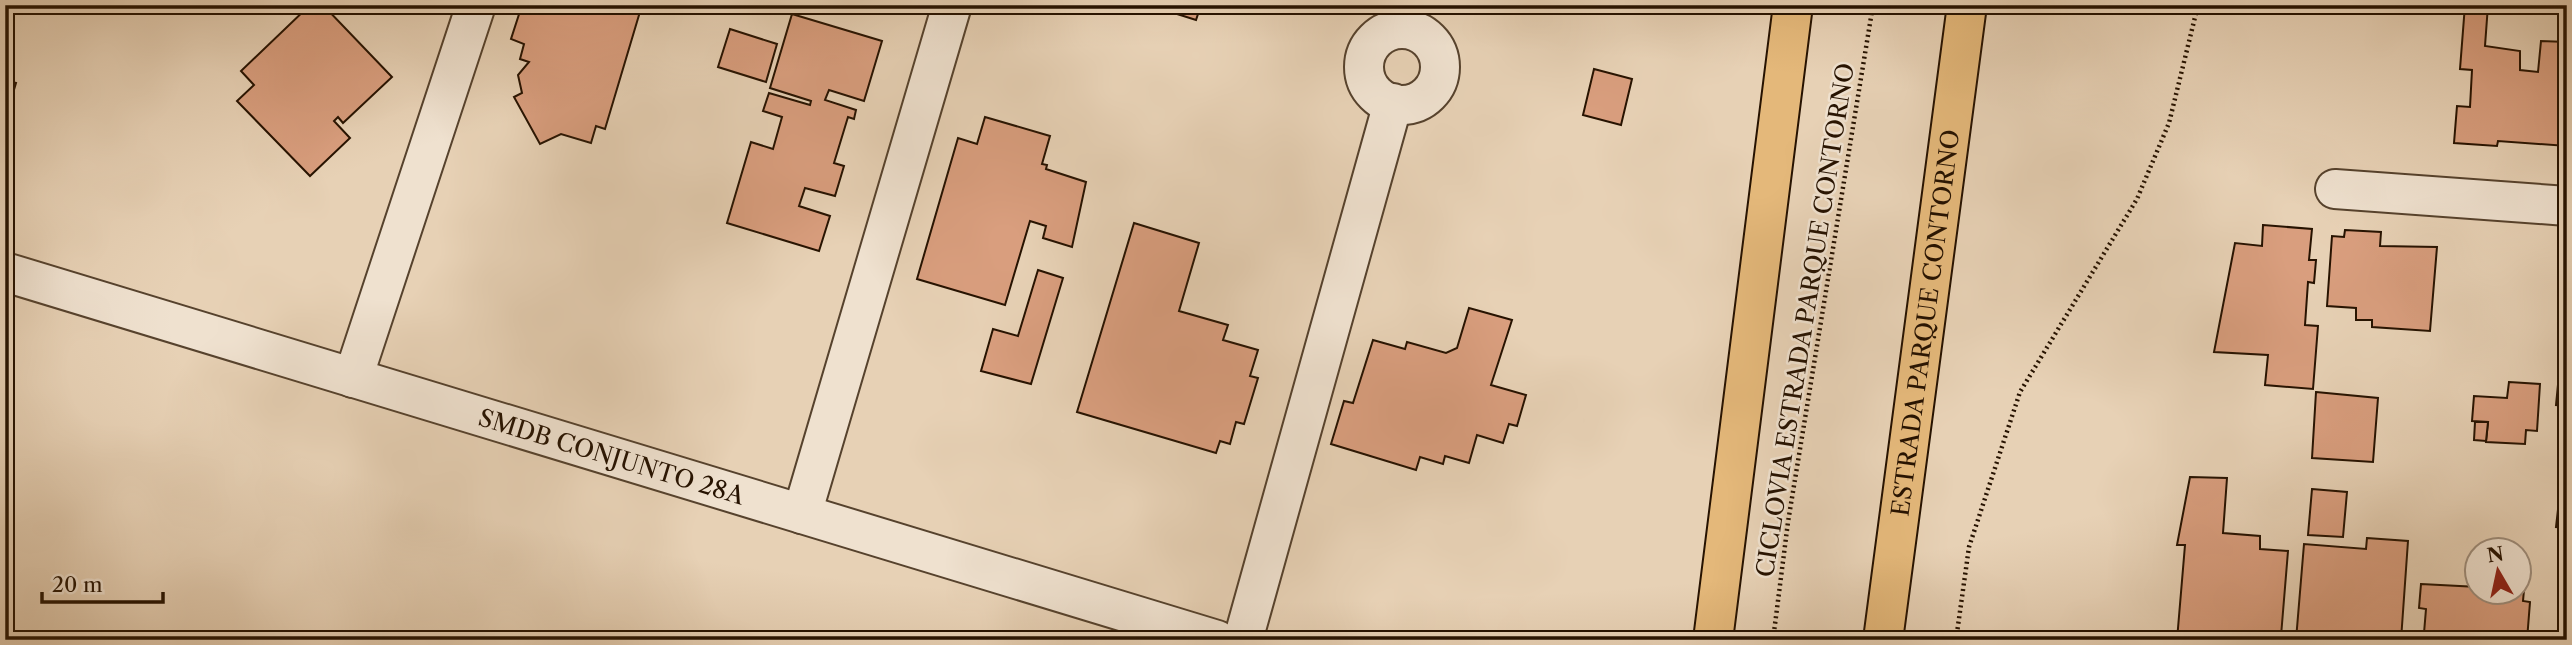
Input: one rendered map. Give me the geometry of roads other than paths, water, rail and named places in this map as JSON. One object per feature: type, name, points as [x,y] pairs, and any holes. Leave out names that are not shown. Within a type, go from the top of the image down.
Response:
[{"type":"highway","points":[[1713,640],[1793,5]]},
{"type":"highway","name":"ESTRADA PARQUE CONTORNO","points":[[1883,640],[1967,5]]},
{"type":"street","points":[[353,377],[476,5]]},
{"type":"street","points":[[802,514],[952,5]]},
{"type":"street","points":[[1243,640],[1393,103]]},
{"type":"street","points":[[2335,189],[2567,205]]},
{"type":"street","name":"SMDB CONJUNTO 28A","points":[[5,272],[1217,640]]}]
